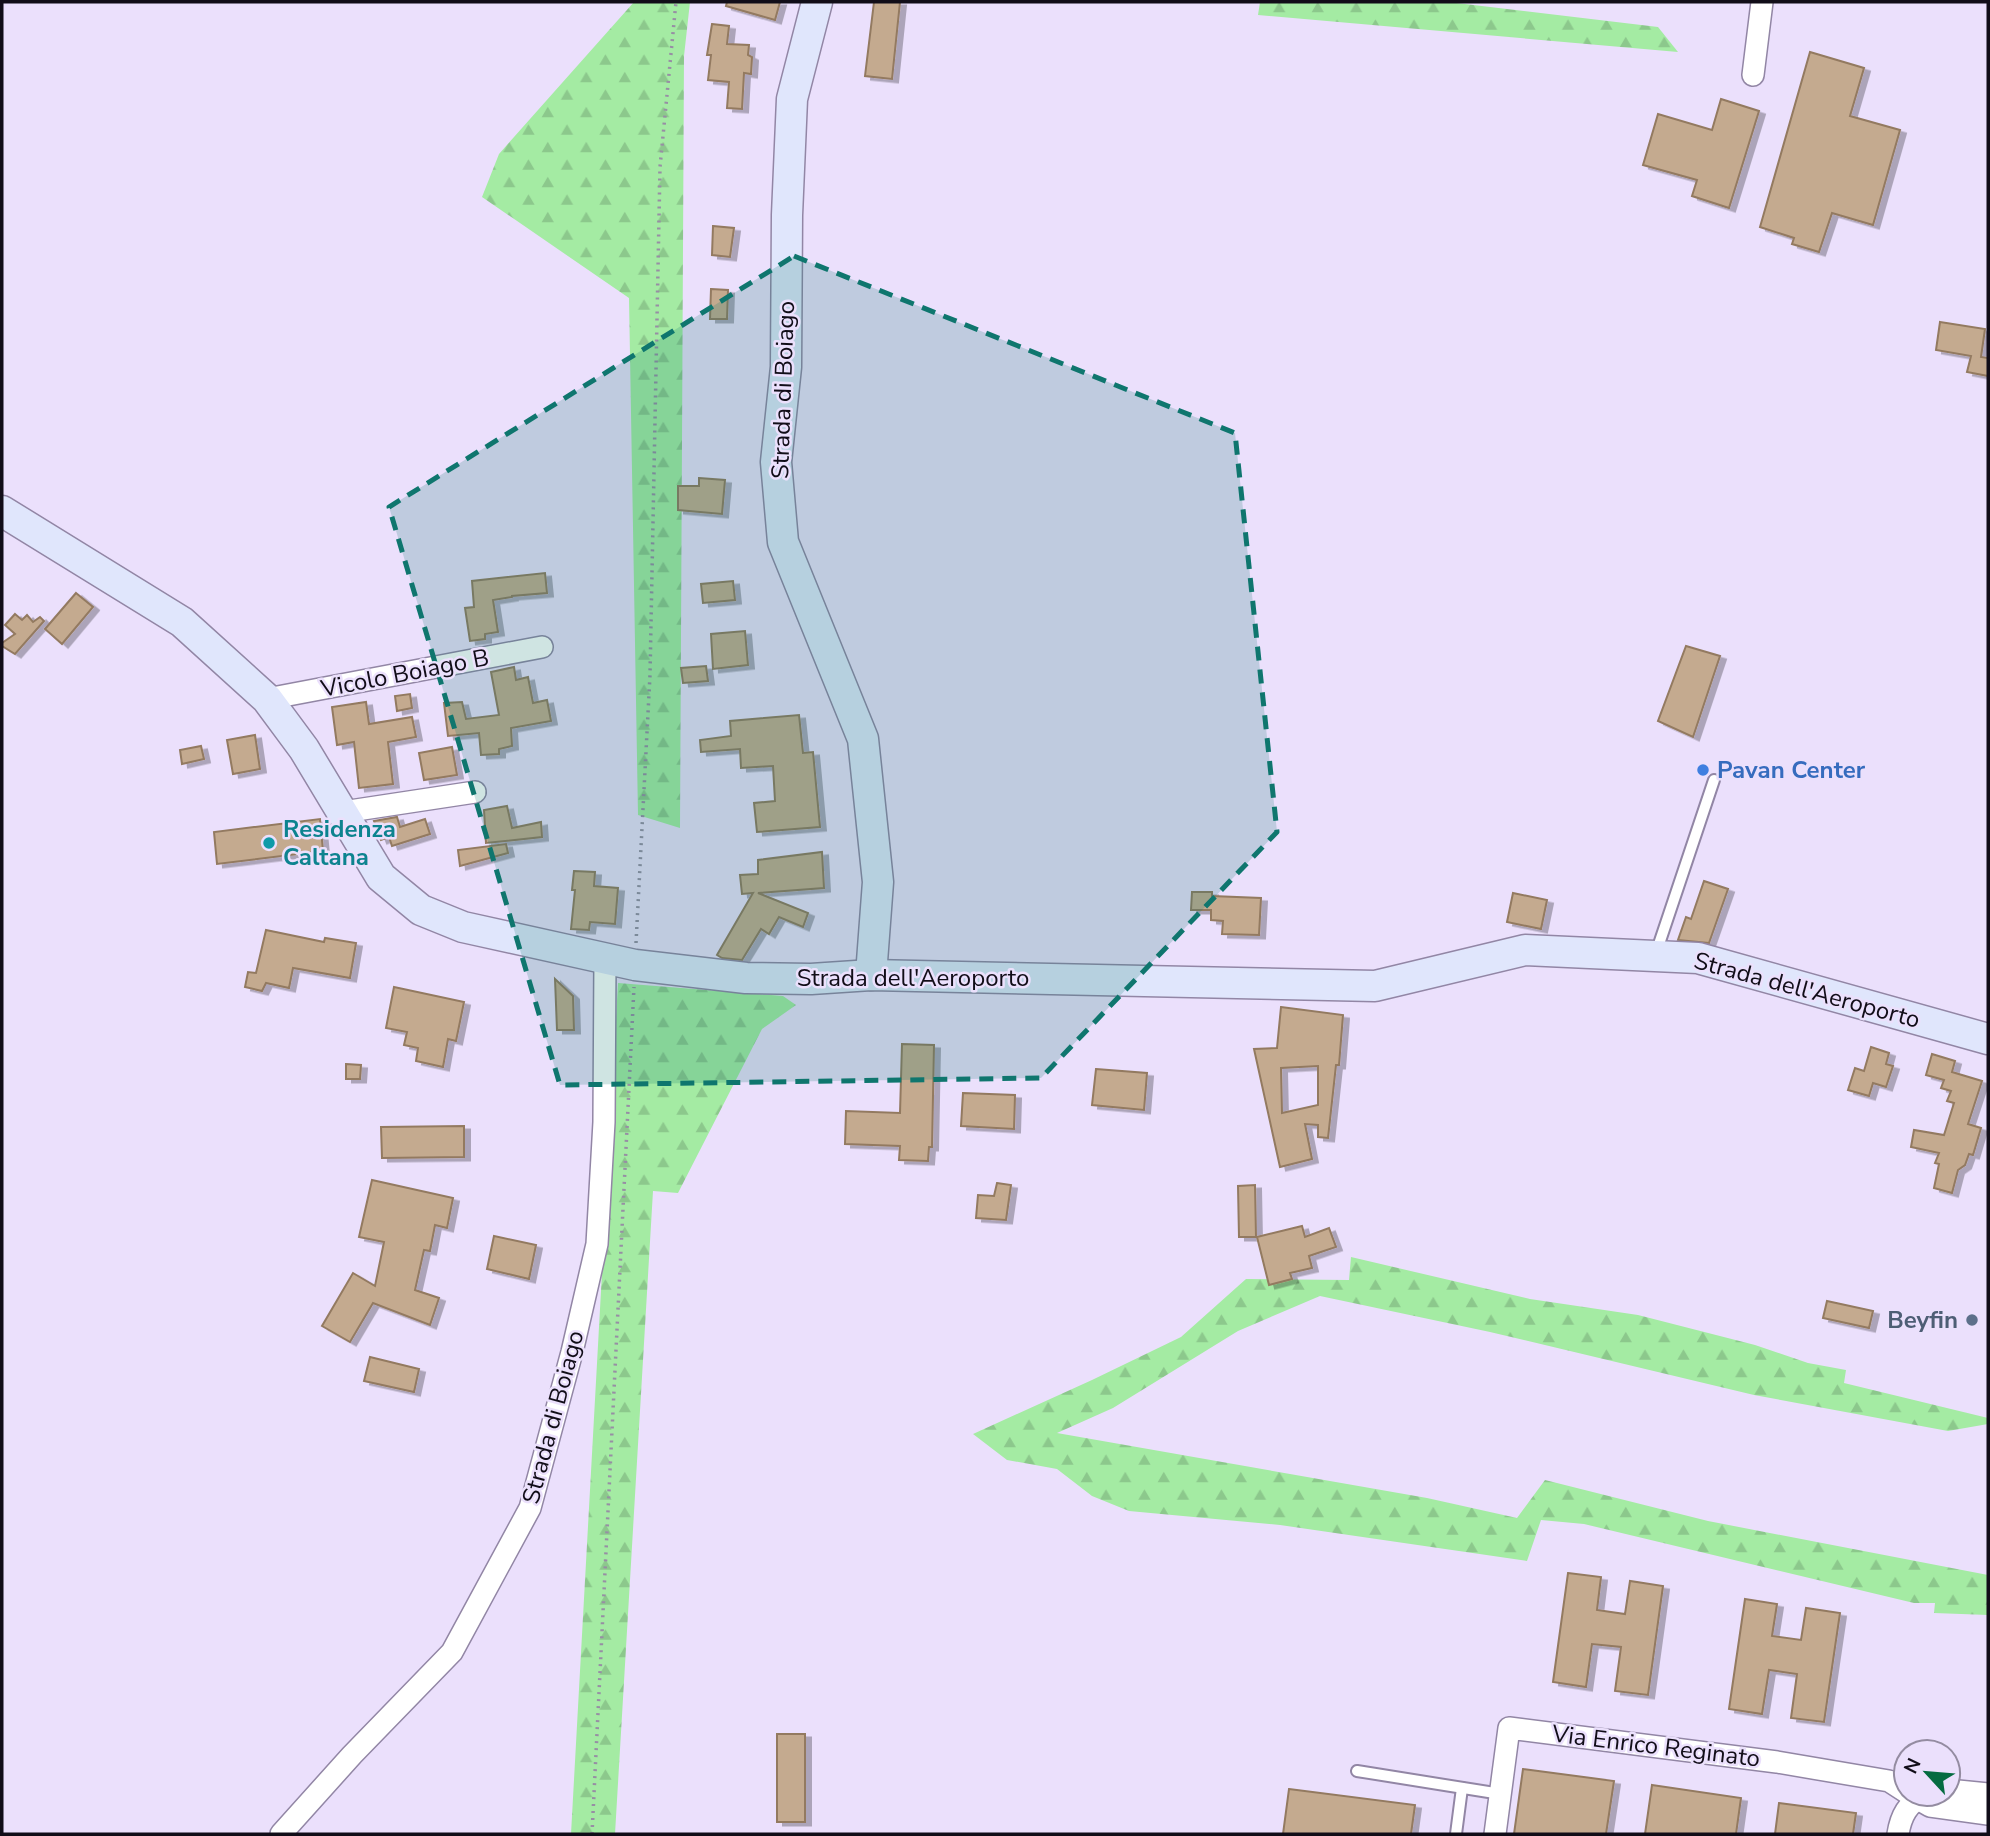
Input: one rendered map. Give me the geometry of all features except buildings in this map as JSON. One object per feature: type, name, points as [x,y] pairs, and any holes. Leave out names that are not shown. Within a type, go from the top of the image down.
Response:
[{"type":"street","name":"Strada di Boiago","points":[[817,2],[792,99],[787,215],[786,367],[776,462],[783,542],[863,738],[878,882],[871,975]]},
{"type":"street","points":[[1753,75],[1762,2]]},
{"type":"street","name":"Strada dell'Aeroporto","points":[[2,511],[182,622],[267,699],[304,748],[381,877],[421,909],[463,927],[605,959],[635,970],[746,978],[811,979],[871,975],[1375,986],[1525,950],[1698,958],[1988,1040]]},
{"type":"street","name":"Vicolo Boiago B","points":[[267,699],[542,647]]},
{"type":"street","points":[[343,812],[475,792]]},
{"type":"street","name":"Strada di Boiago","points":[[281,1834],[352,1755],[452,1652],[530,1508],[572,1352],[597,1244],[604,1122],[605,959]]},
{"type":"street","name":"Via Enrico Reginato","points":[[1495,1834],[1509,1728],[1777,1762],[1892,1783]]},
{"type":"street","points":[[1962,1790],[1982,1791]]},
{"type":"street","points":[[1898,1834],[1906,1808]]},
{"type":"street","name":"Via Enrico Reginato","points":[[1944,1808],[1988,1814]]},
{"type":"lane","points":[[1656,956],[1714,780]]},
{"type":"lane","points":[[1357,1771],[1501,1794]]},
{"type":"lane","points":[[1456,1834],[1462,1788]]},
{"type":"path","points":[[592,1834],[650,675],[660,167],[676,2]]},
{"type":"highlighted area","points":[[794,256],[1235,433],[1277,832],[1041,1078],[560,1085],[389,507]]},
{"type":"green space","points":[[634,2],[690,2],[684,56],[680,828],[638,815],[629,298],[482,197],[499,154]]},
{"type":"green space","points":[[1260,2],[1448,2],[1658,27],[1678,52],[1258,15]]},
{"type":"green space","points":[[618,983],[783,996],[796,1005],[762,1029],[678,1193],[653,1191],[615,1834],[571,1834]]},
{"type":"green space","points":[[1351,1257],[1530,1299],[1638,1315],[1755,1345],[1808,1363],[1846,1370],[1844,1383],[1988,1418],[1988,1424],[1948,1431],[1754,1395],[1490,1332],[1320,1296],[1238,1331],[1113,1408],[1057,1433],[1427,1498],[1517,1518],[1545,1480],[1708,1521],[1988,1575],[1988,1615],[1934,1613],[1935,1603],[1914,1603],[1584,1524],[1541,1520],[1527,1561],[1280,1525],[1129,1511],[1092,1496],[1057,1469],[1007,1460],[973,1434],[1181,1337],[1246,1279],[1349,1280]]},
{"type":"place","name":"Pavan Center","points":[[1703,770]]},
{"type":"place","name":"Residenza Caltana","points":[[269,843]]},
{"type":"place","name":"Beyfin","points":[[1972,1320]]}]
